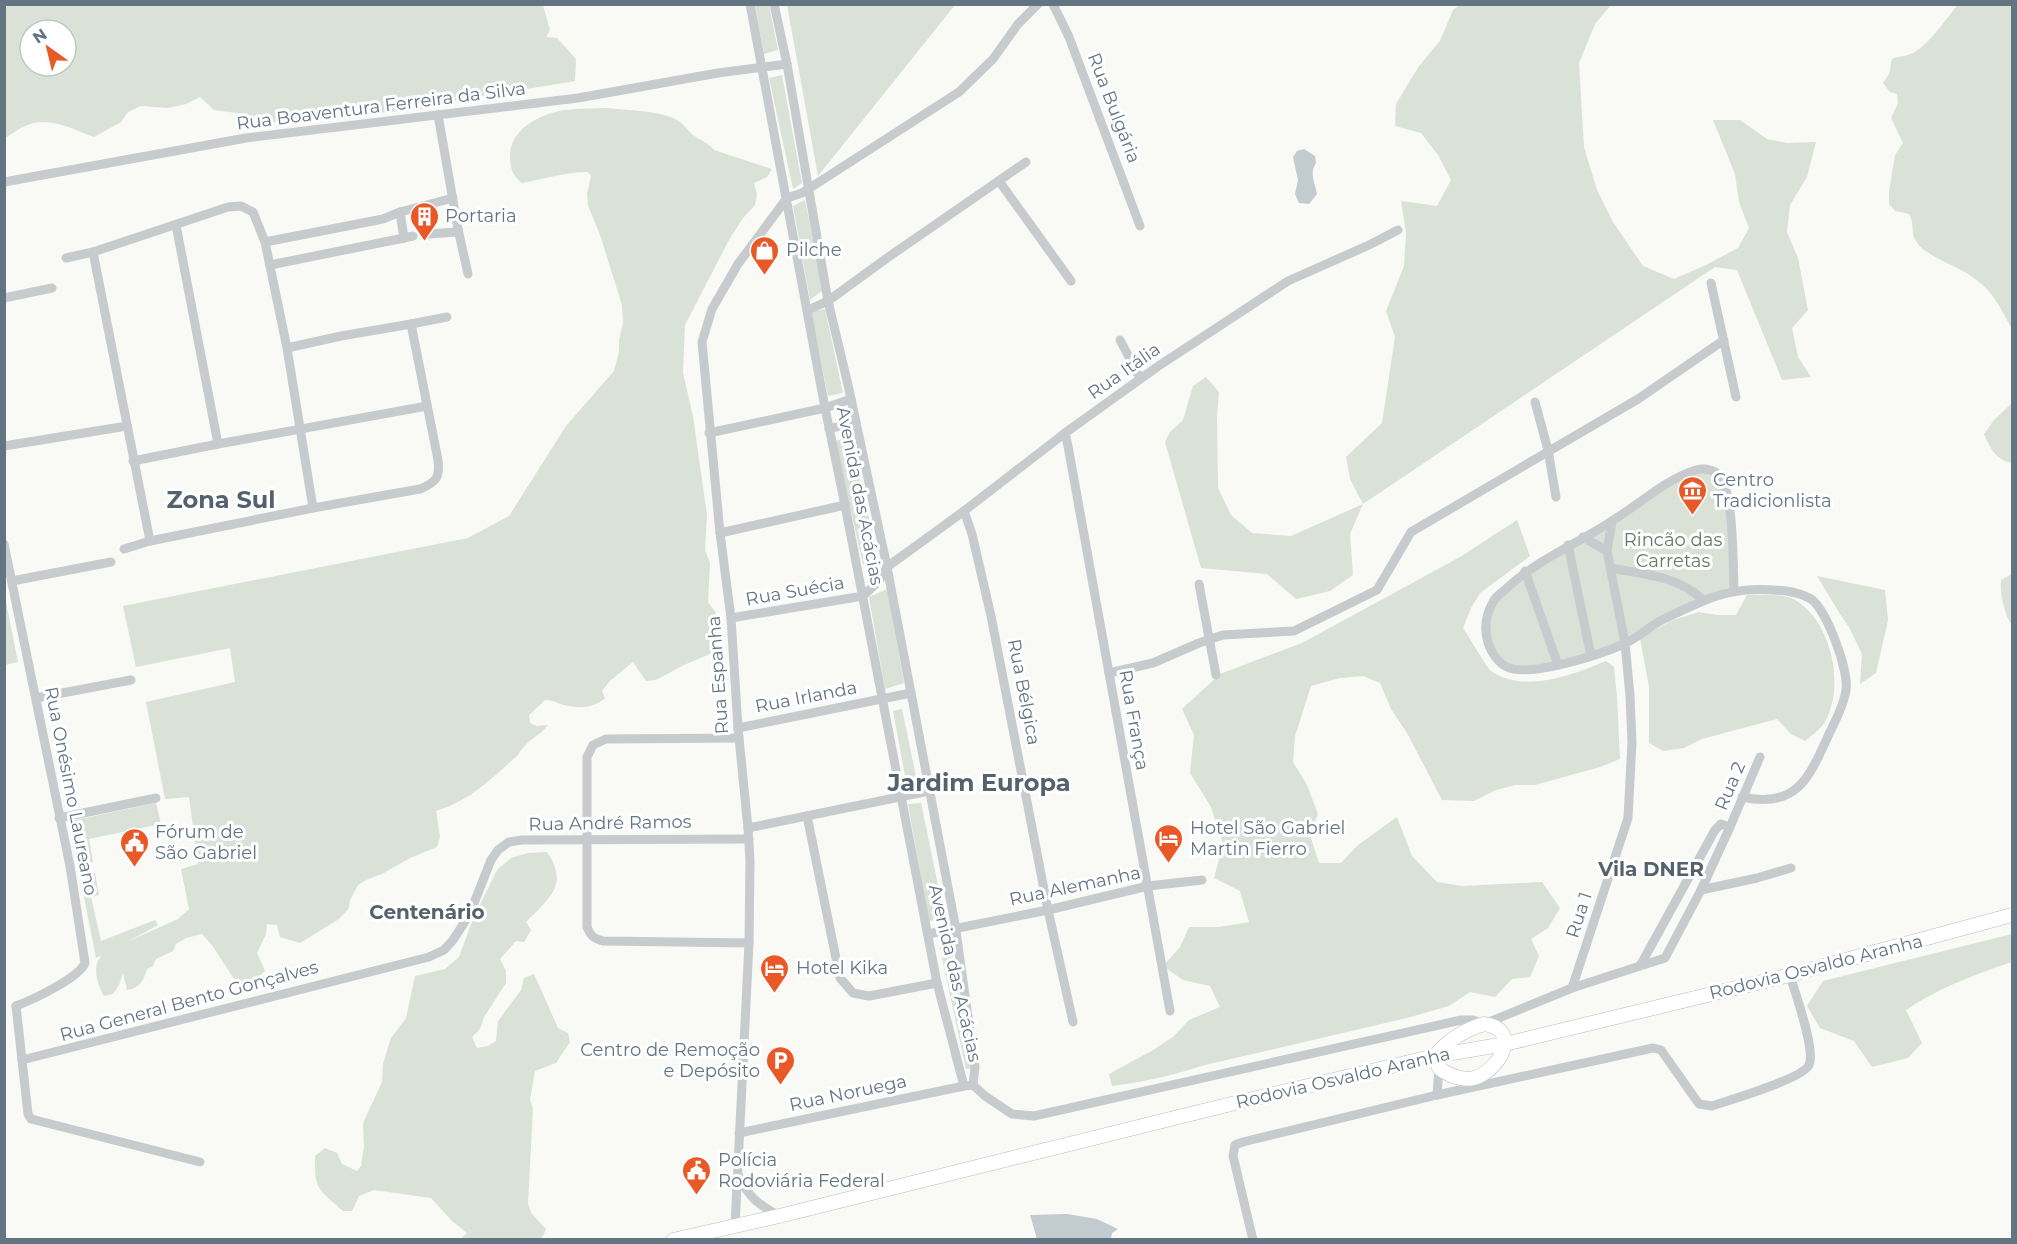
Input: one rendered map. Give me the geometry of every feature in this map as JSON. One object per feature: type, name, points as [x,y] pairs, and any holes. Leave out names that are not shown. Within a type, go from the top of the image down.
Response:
[{"type":"highway","name":"Rodovia Osvaldo Aranha","points":[[673,1239],[779,1216],[1227,1105],[1437,1062],[1791,975],[2013,915]]},
{"type":"highway","points":[[1484,1024],[1500,1029],[1505,1044],[1494,1066],[1474,1083],[1455,1077],[1437,1062],[1443,1046],[1471,1028],[1484,1024]]},
{"type":"street","name":"Avenida das Acácias","points":[[750,4],[825,408],[927,934],[937,983],[968,1085]]},
{"type":"street","name":"Avenida das Acácias","points":[[774,4],[787,64],[805,191],[887,567],[956,928],[975,1066],[968,1085]]},
{"type":"street","points":[[787,198],[805,191],[959,92],[993,59],[1018,24],[1038,4]]},
{"type":"street","name":"Rua Bulgária","points":[[1053,4],[1069,37],[1140,226]]},
{"type":"street","points":[[763,67],[787,64]]},
{"type":"street","name":"Rua Boaventura Ferreira da Silva","points":[[4,182],[246,138],[578,98],[763,67]]},
{"type":"street","points":[[438,115],[468,274]]},
{"type":"street","points":[[808,310],[828,301],[1026,162]]},
{"type":"street","points":[[999,181],[1071,281]]},
{"type":"street","points":[[265,242],[383,219],[400,212],[453,198]]},
{"type":"street","name":"Rua Espanha","points":[[735,1226],[749,943],[749,839],[738,733],[731,618],[709,433],[702,342],[712,309],[738,264],[787,198]]},
{"type":"street","points":[[66,258],[93,252],[228,207],[241,206],[253,212],[265,242],[270,265],[287,348],[314,508]]},
{"type":"street","points":[[270,265],[409,237],[400,212]]},
{"type":"street","points":[[176,225],[218,444]]},
{"type":"street","points":[[429,234],[458,230]]},
{"type":"street","name":"Rua Itália","points":[[887,567],[1140,378],[1288,281],[1398,230]]},
{"type":"street","points":[[93,252],[150,541]]},
{"type":"street","points":[[1711,283],[1736,397]]},
{"type":"street","points":[[4,298],[52,288]]},
{"type":"street","points":[[287,348],[447,317]]},
{"type":"street","points":[[124,549],[150,541],[420,489],[429,485],[440,473],[411,324]]},
{"type":"street","points":[[1120,340],[1140,378]]},
{"type":"street","points":[[1108,673],[1153,663],[1223,635],[1294,631],[1377,590],[1411,532],[1638,399],[1724,340]]},
{"type":"street","points":[[709,433],[825,408],[851,399]]},
{"type":"street","points":[[1535,402],[1548,450],[1556,496]]},
{"type":"street","points":[[133,461],[428,406]]},
{"type":"street","points":[[829,429],[856,422]]},
{"type":"street","points":[[4,446],[127,426]]},
{"type":"street","name":"Rua França","points":[[1065,433],[1170,1011]]},
{"type":"street","points":[[1734,590],[1731,525],[1726,491],[1720,475],[1710,469],[1696,470],[1674,480],[1612,521],[1526,571],[1494,601],[1485,623],[1488,644],[1496,659],[1509,668],[1539,669],[1590,656],[1625,643],[1660,621],[1703,600],[1734,590],[1761,588],[1791,592],[1810,598],[1821,610],[1838,645],[1847,688],[1841,708],[1804,784],[1790,794],[1773,801],[1742,798]]},
{"type":"street","points":[[720,533],[845,505]]},
{"type":"street","name":"Rua Bélgica","points":[[963,511],[972,534],[992,616],[1048,910],[1073,1022]]},
{"type":"street","name":"Rua 1","points":[[1572,988],[1628,818],[1632,742],[1625,643],[1607,551],[1612,521]]},
{"type":"street","points":[[1583,537],[1607,551]]},
{"type":"street","name":"Rua Onésimo Laureano","points":[[4,544],[70,866],[85,963],[79,973],[34,999],[16,1006]]},
{"type":"street","points":[[1568,545],[1590,656]]},
{"type":"street","points":[[12,581],[111,562]]},
{"type":"street","name":"Rua Suécia","points":[[731,618],[863,596],[879,581],[887,567]]},
{"type":"street","points":[[1610,568],[1662,577],[1694,591],[1703,600]]},
{"type":"street","points":[[1526,571],[1558,664]]},
{"type":"street","points":[[1199,585],[1216,675]]},
{"type":"street","points":[[36,698],[131,681]]},
{"type":"street","name":"Rua Irlanda","points":[[587,841],[587,757],[593,745],[606,740],[738,733],[911,693]]},
{"type":"street","name":"Rua 2","points":[[1484,1024],[1572,988],[1665,958],[1701,890],[1760,757]]},
{"type":"street","points":[[748,828],[901,798],[929,790]]},
{"type":"street","points":[[59,818],[156,798]]},
{"type":"street","points":[[807,816],[840,978],[846,986],[853,993],[868,996],[937,983]]},
{"type":"street","name":"Rua 2","points":[[1640,966],[1715,830],[1720,825],[1730,827]]},
{"type":"street","name":"Rua André Ramos","points":[[429,957],[444,950],[464,923],[491,860],[508,842],[522,840],[749,839]]},
{"type":"street","points":[[587,841],[587,927],[596,939],[603,941],[749,943]]},
{"type":"street","points":[[1701,890],[1791,868]]},
{"type":"street","name":"Rua Alemanha","points":[[927,934],[1048,910],[1148,886],[1202,880]]},
{"type":"street","name":"Rua General Bento Gonçalves","points":[[22,1060],[429,957]]},
{"type":"street","points":[[1253,1239],[1233,1156],[1235,1145],[1437,1095],[1474,1083],[1653,1048],[1661,1050],[1698,1104],[1705,1106],[1712,1106],[1783,1083],[1803,1072],[1809,1066],[1811,1057],[1810,1044],[1791,975]]},
{"type":"street","points":[[4,1002],[16,1006],[28,1114],[31,1119],[200,1162]]},
{"type":"street","points":[[968,1085],[1012,1114],[1034,1116],[1461,1020],[1473,1020],[1484,1024]]},
{"type":"street","points":[[1437,1062],[1437,1095]]},
{"type":"street","name":"Rua Noruega","points":[[739,1134],[968,1085]]},
{"type":"street","points":[[738,1174],[752,1199],[779,1216]]},
{"type":"green space","points":[[1461,4],[1611,5],[1595,24],[1579,63],[1584,147],[1597,190],[1613,222],[1643,266],[1674,279],[1738,248],[1749,228],[1739,202],[1735,174],[1713,120],[1740,120],[1767,139],[1787,143],[1816,142],[1807,177],[1790,205],[1787,232],[1798,258],[1808,310],[1792,328],[1798,357],[1811,377],[1782,380],[1737,270],[1715,267],[1363,504],[1350,479],[1346,457],[1382,423],[1395,337],[1386,311],[1404,266],[1406,233],[1401,201],[1437,206],[1451,180],[1438,155],[1421,133],[1395,126],[1396,104],[1419,66],[1440,41],[1453,10]]},
{"type":"green space","points":[[1961,4],[2012,5],[2012,329],[1987,289],[1968,274],[1934,257],[1920,247],[1914,238],[1909,214],[1895,211],[1889,204],[1895,155],[1903,143],[1891,118],[1898,103],[1897,94],[1890,92],[1883,83],[1889,74],[1892,59],[1913,53],[1921,47]]},
{"type":"green space","points":[[4,5],[543,5],[550,30],[546,37],[557,38],[576,59],[575,81],[458,100],[423,109],[266,123],[244,114],[214,110],[200,97],[186,104],[168,108],[141,106],[128,112],[121,122],[94,137],[60,124],[42,122],[25,126],[5,138]]},
{"type":"green space","points":[[755,5],[769,5],[778,50],[764,54]]},
{"type":"green space","points":[[787,5],[955,5],[818,176]]},
{"type":"green space","points":[[782,75],[802,183],[793,189],[769,78]]},
{"type":"green space","points":[[606,108],[669,116],[714,150],[772,169],[767,177],[754,183],[757,195],[755,205],[743,218],[729,240],[685,325],[683,373],[693,416],[707,515],[705,550],[710,563],[708,602],[716,613],[720,630],[717,651],[656,680],[646,681],[633,662],[610,681],[602,691],[605,698],[591,706],[575,707],[545,700],[529,715],[530,723],[537,726],[548,725],[480,788],[460,801],[436,811],[440,837],[437,847],[358,885],[350,900],[349,908],[339,919],[300,943],[280,937],[277,925],[267,924],[266,934],[257,953],[265,971],[254,981],[236,982],[212,945],[202,934],[186,938],[176,944],[173,951],[156,959],[135,988],[127,990],[123,973],[113,994],[104,996],[97,980],[96,969],[103,955],[96,958],[80,877],[95,873],[99,895],[91,897],[101,941],[155,920],[158,925],[129,941],[178,919],[189,909],[181,869],[198,864],[189,797],[165,799],[146,702],[235,682],[230,648],[136,667],[123,606],[468,538],[509,516],[566,426],[614,371],[623,323],[622,305],[588,205],[587,194],[591,176],[588,172],[571,173],[522,183],[511,167],[511,146],[520,131],[542,116],[565,110]]},
{"type":"green space","points":[[805,200],[823,290],[810,300],[793,206]]},
{"type":"green space","points":[[825,309],[843,393],[828,396],[811,312]]},
{"type":"green space","points":[[1206,377],[1219,392],[1218,488],[1231,515],[1252,533],[1291,536],[1363,504],[1350,534],[1353,575],[1330,591],[1296,599],[1267,574],[1201,568],[1165,442],[1170,432],[1183,420],[1193,386]]},
{"type":"green space","points":[[2012,403],[2012,463],[2002,459],[1991,449],[1984,434],[1994,420]]},
{"type":"green space","points":[[850,437],[879,561],[863,564],[835,441]]},
{"type":"green space","name":"Rincão das Carretas","points":[[1711,469],[1727,491],[1734,590],[1703,600],[1625,643],[1539,669],[1509,668],[1496,659],[1485,623],[1494,601],[1525,571],[1674,480]]},
{"type":"green space","points":[[1517,520],[1530,556],[1480,593],[1463,628],[1489,669],[1504,678],[1533,682],[1578,672],[1606,661],[1614,667],[1620,759],[1600,767],[1535,785],[1515,785],[1496,790],[1474,801],[1442,800],[1407,733],[1391,709],[1380,683],[1363,676],[1340,678],[1311,686],[1295,736],[1293,762],[1307,785],[1318,814],[1310,835],[1319,863],[1341,863],[1358,845],[1397,817],[1412,856],[1437,882],[1462,886],[1542,882],[1560,908],[1548,928],[1531,939],[1539,956],[1530,977],[1512,979],[1495,997],[1470,992],[1449,1006],[1407,1018],[1205,1065],[1159,1078],[1112,1086],[1109,1074],[1155,1049],[1174,1036],[1189,1020],[1220,1007],[1210,986],[1183,980],[1163,966],[1180,947],[1189,927],[1219,927],[1249,922],[1240,891],[1214,878],[1223,844],[1211,807],[1190,773],[1194,735],[1182,709],[1220,674],[1302,643],[1460,557]]},
{"type":"green space","points":[[2012,574],[2012,625],[2005,610],[2001,580]]},
{"type":"green space","points":[[1817,576],[1885,590],[1888,620],[1876,673],[1860,684],[1862,654],[1849,627]]},
{"type":"green space","points":[[887,589],[904,683],[885,689],[869,597]]},
{"type":"green space","points":[[4,592],[18,662],[5,665],[4,665]]},
{"type":"green space","points":[[1747,595],[1792,598],[1809,611],[1819,625],[1827,640],[1834,674],[1831,707],[1825,722],[1805,741],[1791,734],[1777,719],[1702,739],[1684,748],[1663,751],[1649,743],[1649,687],[1640,638],[1673,620],[1699,612],[1736,615]]},
{"type":"green space","points":[[902,709],[917,781],[906,781],[893,711]]},
{"type":"green space","points":[[156,803],[161,824],[89,839],[93,862],[78,865],[70,821]]},
{"type":"green space","points":[[921,803],[945,919],[929,921],[908,804]]},
{"type":"green space","points":[[547,852],[553,863],[557,880],[552,894],[526,922],[531,930],[524,942],[516,941],[500,959],[506,971],[506,983],[484,1017],[480,1029],[472,1037],[477,1048],[488,1046],[496,1041],[498,1021],[521,990],[524,978],[534,974],[558,1028],[568,1033],[570,1042],[556,1063],[535,1071],[530,1100],[533,1108],[528,1203],[531,1213],[546,1229],[543,1236],[538,1240],[461,1239],[467,1233],[452,1221],[431,1198],[374,1190],[359,1196],[352,1211],[343,1211],[323,1193],[317,1183],[315,1156],[325,1148],[337,1153],[342,1164],[357,1171],[361,1166],[364,1147],[363,1123],[382,1082],[383,1064],[391,1038],[406,1018],[415,976],[445,969],[459,957],[473,919],[497,870],[511,858],[528,853]]},
{"type":"green space","points":[[2012,934],[2012,962],[1944,988],[1906,1010],[1922,1043],[1908,1058],[1872,1067],[1854,1041],[1820,1028],[1807,1006],[1823,981]]},
{"type":"green space","points":[[950,942],[973,1068],[966,1069],[939,944]]},
{"type":"shaded area","points":[[1304,149],[1315,156],[1316,163],[1313,174],[1317,194],[1309,204],[1299,203],[1295,194],[1298,180],[1293,157],[1297,151]]},
{"type":"shaded area","points":[[1067,1214],[1097,1219],[1118,1229],[1112,1233],[1111,1239],[1037,1239],[1030,1215]]},
{"type":"place","name":"Portaria","points":[[424,242]]},
{"type":"place","name":"Pilche","points":[[765,276]]},
{"type":"place","name":"Centro Tradicionlista","points":[[1692,516]]},
{"type":"place","name":"Hotel São Gabriel Martin Fierro","points":[[1169,864]]},
{"type":"place","name":"Fórum de São Gabriel","points":[[134,868]]},
{"type":"place","name":"Hotel Kika","points":[[775,994]]},
{"type":"place","name":"Centro de Remoção e Depósito","points":[[781,1086]]},
{"type":"place","name":"Polícia Rodoviária Federal","points":[[697,1196]]},
{"type":"district","name":"Zona Sul","points":[[221,500]]},
{"type":"district","name":"Jardim Europa","points":[[979,783]]},
{"type":"district","name":"Vila DNER","points":[[1651,869]]},
{"type":"district","name":"Centenário","points":[[427,912]]}]
